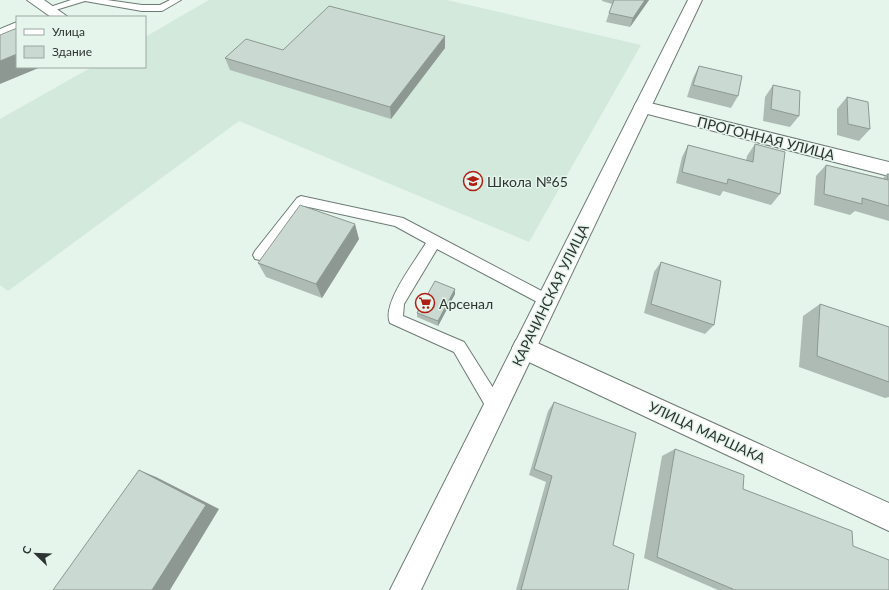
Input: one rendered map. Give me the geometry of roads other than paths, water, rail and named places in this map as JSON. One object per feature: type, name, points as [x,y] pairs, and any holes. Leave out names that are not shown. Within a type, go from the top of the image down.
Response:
[{"type":"street","points":[[34,0],[60,16]]},
{"type":"street","name":"КАРАЧИНСКАЯ УЛИЦА","points":[[405,590],[496,408],[695,0]]},
{"type":"street","points":[[36,16],[49,9]]},
{"type":"street","points":[[0,36],[16,27]]},
{"type":"street","name":"ПРОГОННАЯ УЛИЦА","points":[[642,107],[889,169]]},
{"type":"street","name":"УЛИЦА МАРШАКА","points":[[524,348],[889,517]]},
{"type":"lane","points":[[49,9],[81,0]]},
{"type":"lane","points":[[89,0],[142,8],[162,8],[177,0]]},
{"type":"lane","points":[[260,254],[301,201],[398,222],[548,301]]},
{"type":"lane","points":[[434,240],[398,303],[395,319],[459,347],[496,408]]},
{"type":"place","name":"Школа №65","points":[[473,181]]},
{"type":"place","name":"Арсенал","points":[[425,303]]}]
